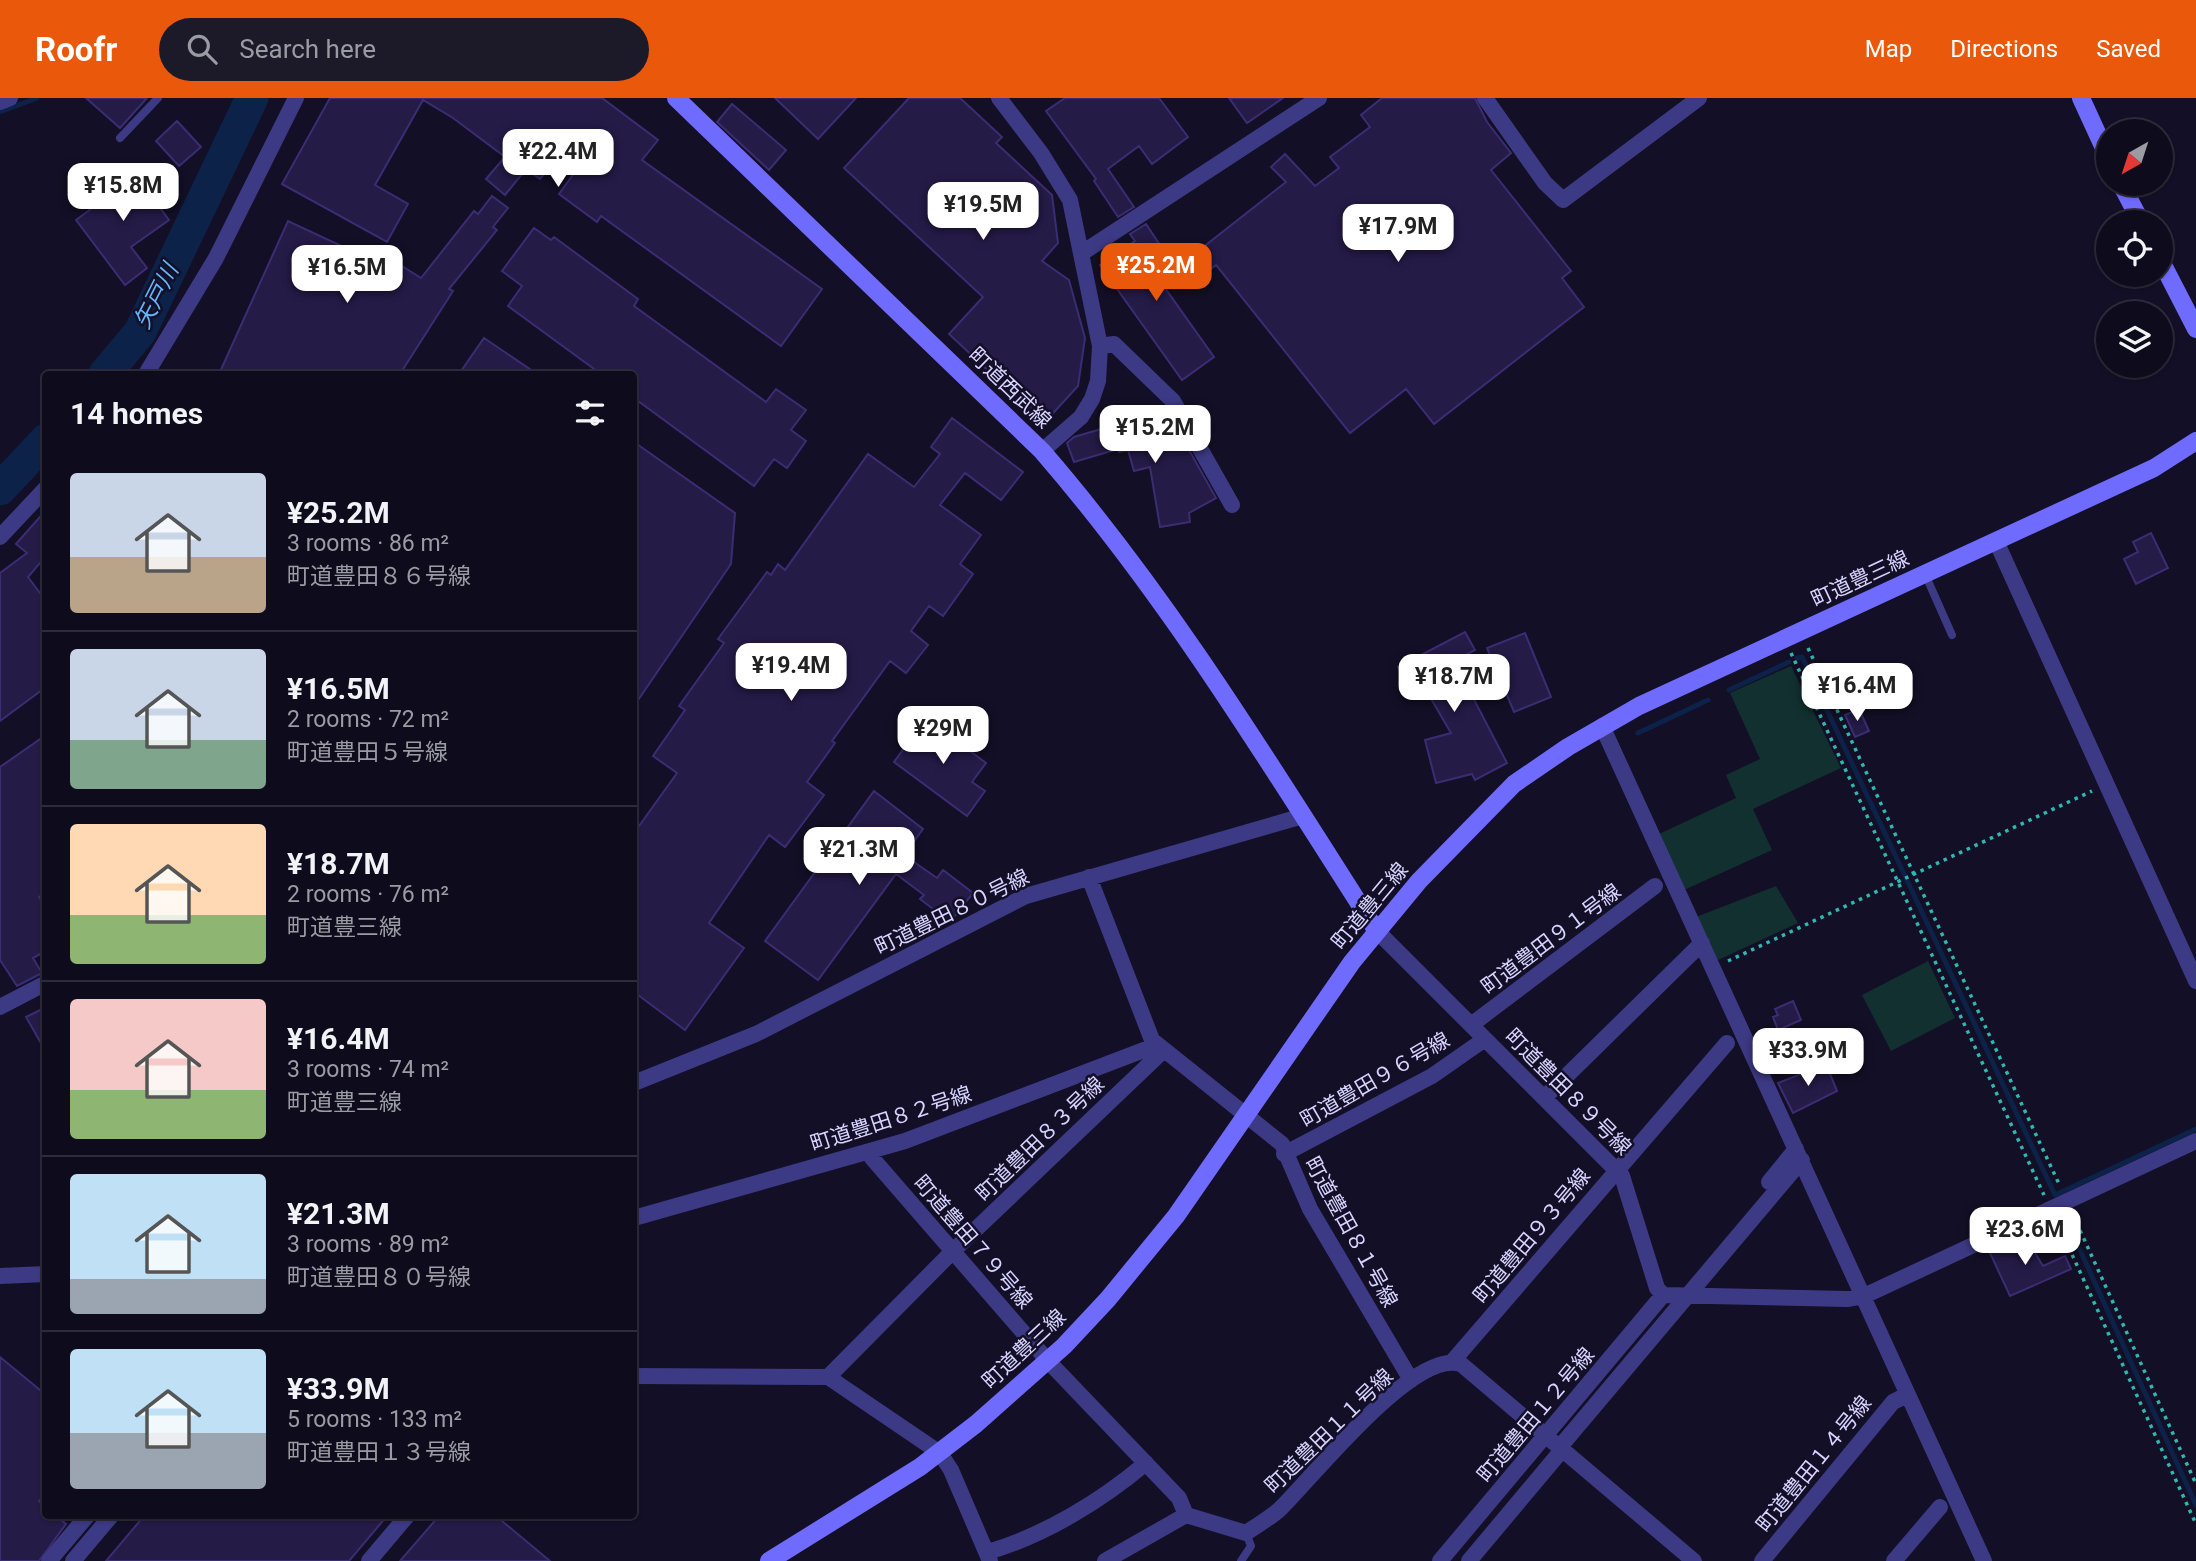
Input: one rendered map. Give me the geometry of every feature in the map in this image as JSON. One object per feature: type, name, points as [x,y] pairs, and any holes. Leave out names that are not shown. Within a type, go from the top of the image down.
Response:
[{"type":"street","points":[[0,102],[10,98]]},
{"type":"street","points":[[148,371],[216,258],[296,98]]},
{"type":"street","name":"町道西武線","points":[[676,98],[1042,451],[1123,548],[1185,633],[1376,930]]},
{"type":"street","points":[[999,98],[1041,153],[1070,200],[1100,346],[1098,381],[1092,400],[1081,417],[1042,451]]},
{"type":"street","points":[[1082,253],[1320,98]]},
{"type":"street","points":[[1485,98],[1545,183],[1563,200],[1699,98]]},
{"type":"street","points":[[2081,98],[2096,131]]},
{"type":"street","points":[[2173,284],[2196,329]]},
{"type":"street","points":[[1100,346],[1114,344],[1173,401],[1231,505]]},
{"type":"street","name":"町道豊三線","points":[[769,1561],[940,1452],[1048,1361],[1141,1261],[1376,930],[1496,801],[1524,777],[1602,726],[2154,468],[2196,441]]},
{"type":"street","points":[[0,537],[42,492]]},
{"type":"street","points":[[1996,541],[2196,981]]},
{"type":"street","points":[[1602,726],[1700,946],[1713,967],[1796,1158],[1984,1561]]},
{"type":"street","name":"町道豊田８０号線","points":[[637,1082],[756,1034],[1011,902],[1303,816]]},
{"type":"street","name":"町道豊田８１号線","points":[[1089,877],[1152,1040],[1247,1113],[1282,1144],[1284,1154],[1310,1209],[1411,1380]]},
{"type":"street","name":"町道豊田９１号線","points":[[1471,1025],[1656,887]]},
{"type":"street","name":"町道豊田８９号線","points":[[1376,930],[1616,1169],[1626,1183],[1657,1289],[1675,1296]]},
{"type":"street","points":[[1544,1098],[1700,946]]},
{"type":"street","points":[[0,1007],[42,985]]},
{"type":"street","name":"町道豊田９６号線","points":[[1284,1154],[1432,1076],[1485,1039]]},
{"type":"street","name":"町道豊田９３号線","points":[[1452,1362],[1727,1043]]},
{"type":"street","name":"町道豊田８２号線","points":[[637,1217],[905,1141],[1161,1048]]},
{"type":"street","name":"町道豊田８３号線","points":[[828,1377],[1161,1048]]},
{"type":"street","points":[[1675,1296],[1860,1296],[2051,1209],[2064,1194],[2196,1141]]},
{"type":"street","name":"町道豊田７９号線","points":[[870,1151],[872,1158],[1048,1361],[1179,1498],[1186,1515]]},
{"type":"street","points":[[1469,1561],[1561,1449],[1675,1296],[1796,1158]]},
{"type":"street","points":[[0,1276],[42,1274]]},
{"type":"street","name":"町道豊田１２号線","points":[[1440,1561],[1546,1436],[1675,1296]]},
{"type":"street","points":[[1452,1362],[1461,1364],[1694,1561]]},
{"type":"street","name":"町道豊田１１号線","points":[[1246,1533],[1280,1509],[1331,1452],[1411,1380],[1439,1363],[1452,1362]]},
{"type":"street","points":[[637,1376],[828,1377],[940,1452],[989,1557],[1072,1515],[1119,1485],[1146,1463]]},
{"type":"street","name":"町道豊田１４号線","points":[[1762,1561],[1893,1402],[1905,1396]]},
{"type":"street","points":[[1894,1561],[1940,1507]]},
{"type":"street","points":[[1105,1561],[1186,1515],[1246,1533]]},
{"type":"street","points":[[49,1561],[85,1519]]},
{"type":"street","points":[[73,1561],[108,1519]]},
{"type":"street","points":[[369,1561],[404,1519]]},
{"type":"lane","points":[[120,138],[158,98]]},
{"type":"lane","points":[[1925,574],[1952,635]]},
{"type":"lane","points":[[1241,1561],[1251,1546],[1246,1533]]},
{"type":"path","points":[[1792,635],[1912,875],[2064,1194],[2196,1484]]},
{"type":"path","points":[[1792,635],[1900,881],[2196,1524]]},
{"type":"path","points":[[1713,967],[2106,784]]},
{"type":"green space","points":[[1791,666],[1841,768],[1753,809],[1772,850],[1684,890],[1659,834],[1736,798],[1726,775],[1760,759],[1730,693]]},
{"type":"green space","points":[[1776,886],[1798,923],[1716,961],[1696,917]]},
{"type":"green space","points":[[1928,961],[1955,1018],[1891,1051],[1862,995]]},
{"type":"building","points":[[86,98],[147,98],[120,128]]},
{"type":"building","points":[[330,98],[602,98],[658,140],[642,160],[822,289],[781,346],[601,216],[597,222],[559,194],[580,165],[563,151],[540,179],[526,169],[505,195],[486,179],[505,157],[453,118],[423,100],[375,185],[408,204],[387,242],[282,184]]},
{"type":"building","points":[[775,98],[856,98],[818,139]]},
{"type":"building","points":[[909,98],[960,98],[1002,137],[996,143],[1052,195],[1058,243],[1042,261],[1069,280],[1085,338],[1078,386],[1044,423],[949,334],[983,297],[844,168]]},
{"type":"building","points":[[1065,98],[1159,98],[1188,137],[1152,164],[1139,146],[1108,169],[1134,207],[1118,217],[1094,181],[1096,179],[1046,111]]},
{"type":"building","points":[[1229,98],[1283,98],[1247,123]]},
{"type":"building","points":[[1382,98],[1475,98],[1487,122],[1511,153],[1491,170],[1571,271],[1562,278],[1584,307],[1434,424],[1406,389],[1350,433],[1216,265],[1200,277],[1183,256],[1199,244],[1202,248],[1286,182],[1271,167],[1285,154],[1315,186],[1339,168],[1330,157],[1370,127],[1361,115]]},
{"type":"building","points":[[732,104],[786,150],[769,170],[717,122]]},
{"type":"building","points":[[177,121],[201,147],[179,166],[156,141]]},
{"type":"building","points":[[128,164],[169,220],[131,247],[147,268],[125,285],[76,220],[113,193],[104,182]]},
{"type":"building","points":[[492,196],[508,208],[493,227],[497,230],[449,289],[453,291],[402,371],[220,371],[288,221],[393,270],[397,263],[421,278],[474,211],[478,214]]},
{"type":"building","points":[[1146,224],[1166,254],[1148,264],[1214,357],[1182,380],[1100,265],[1135,241],[1130,234]]},
{"type":"building","points":[[534,228],[551,240],[554,237],[638,299],[634,306],[766,402],[776,389],[806,410],[791,430],[806,441],[787,468],[774,459],[754,486],[637,400],[637,371],[597,371],[508,306],[522,286],[502,271]]},
{"type":"building","points":[[484,338],[533,371],[461,371]]},
{"type":"building","points":[[1170,416],[1216,498],[1189,513],[1190,522],[1160,527],[1150,467],[1134,471],[1128,450],[1119,452],[1118,449],[1074,462],[1067,443],[1074,437],[1108,427],[1109,432]]},
{"type":"building","points":[[952,418],[1023,472],[1001,500],[965,473],[940,505],[981,535],[960,564],[973,574],[943,616],[929,606],[911,631],[928,645],[906,673],[890,661],[832,741],[835,743],[807,782],[824,795],[785,847],[769,835],[709,923],[744,948],[685,1030],[637,994],[637,829],[677,773],[653,756],[685,710],[679,706],[724,643],[718,639],[767,572],[771,575],[778,564],[785,570],[868,454],[914,487],[940,454],[931,447]]},
{"type":"building","points":[[637,444],[735,513],[731,564],[637,702]]},
{"type":"building","points":[[42,515],[42,561],[28,577],[42,596],[42,690],[0,721],[0,573],[27,553],[16,544]]},
{"type":"building","points":[[2151,533],[2168,568],[2136,584],[2124,559],[2138,552],[2133,542]]},
{"type":"building","points":[[1465,632],[1475,650],[1454,661],[1507,763],[1475,780],[1472,774],[1436,783],[1425,740],[1451,733],[1423,685],[1411,691],[1398,667]]},
{"type":"building","points":[[1525,633],[1551,697],[1514,712],[1487,648]]},
{"type":"building","points":[[1859,709],[1869,731],[1855,737],[1845,715]]},
{"type":"building","points":[[926,718],[986,763],[972,782],[985,791],[967,816],[894,762]]},
{"type":"building","points":[[42,738],[42,895],[39,897],[42,902],[42,953],[33,958],[42,973],[17,986],[0,960],[0,767]]},
{"type":"building","points":[[874,791],[923,829],[904,855],[937,878],[943,870],[973,893],[950,922],[920,899],[924,895],[896,874],[818,980],[765,941]]},
{"type":"building","points":[[1793,1001],[1801,1020],[1778,1030],[1773,1017],[1778,1015],[1775,1009]]},
{"type":"building","points":[[42,1009],[42,1045],[26,1017]]},
{"type":"building","points":[[1826,1064],[1837,1091],[1793,1113],[1778,1083]]},
{"type":"building","points":[[2020,1239],[2024,1245],[2029,1243],[2043,1266],[2065,1256],[2071,1269],[2010,1296],[1990,1253]]},
{"type":"building","points":[[0,1357],[42,1392],[42,1497],[39,1501],[42,1504],[42,1519],[60,1519],[66,1524],[39,1561],[0,1561]]},
{"type":"building","points":[[141,1519],[384,1519],[349,1561],[106,1561]]},
{"type":"building","points":[[436,1519],[500,1519],[550,1561],[400,1561]]},
{"type":"waterway","points":[[0,112],[37,98]]},
{"type":"waterway","name":"矢戸川","points":[[108,371],[140,332],[252,98]]},
{"type":"waterway","name":"矢戸川","points":[[0,489],[42,444]]},
{"type":"waterway","points":[[1797,658],[1802,657],[2055,1195],[2196,1129]]},
{"type":"waterway","points":[[1729,690],[1789,662]]},
{"type":"waterway","points":[[1638,733],[1708,700]]},
{"type":"waterway","points":[[2064,1215],[2196,1505]]}]
